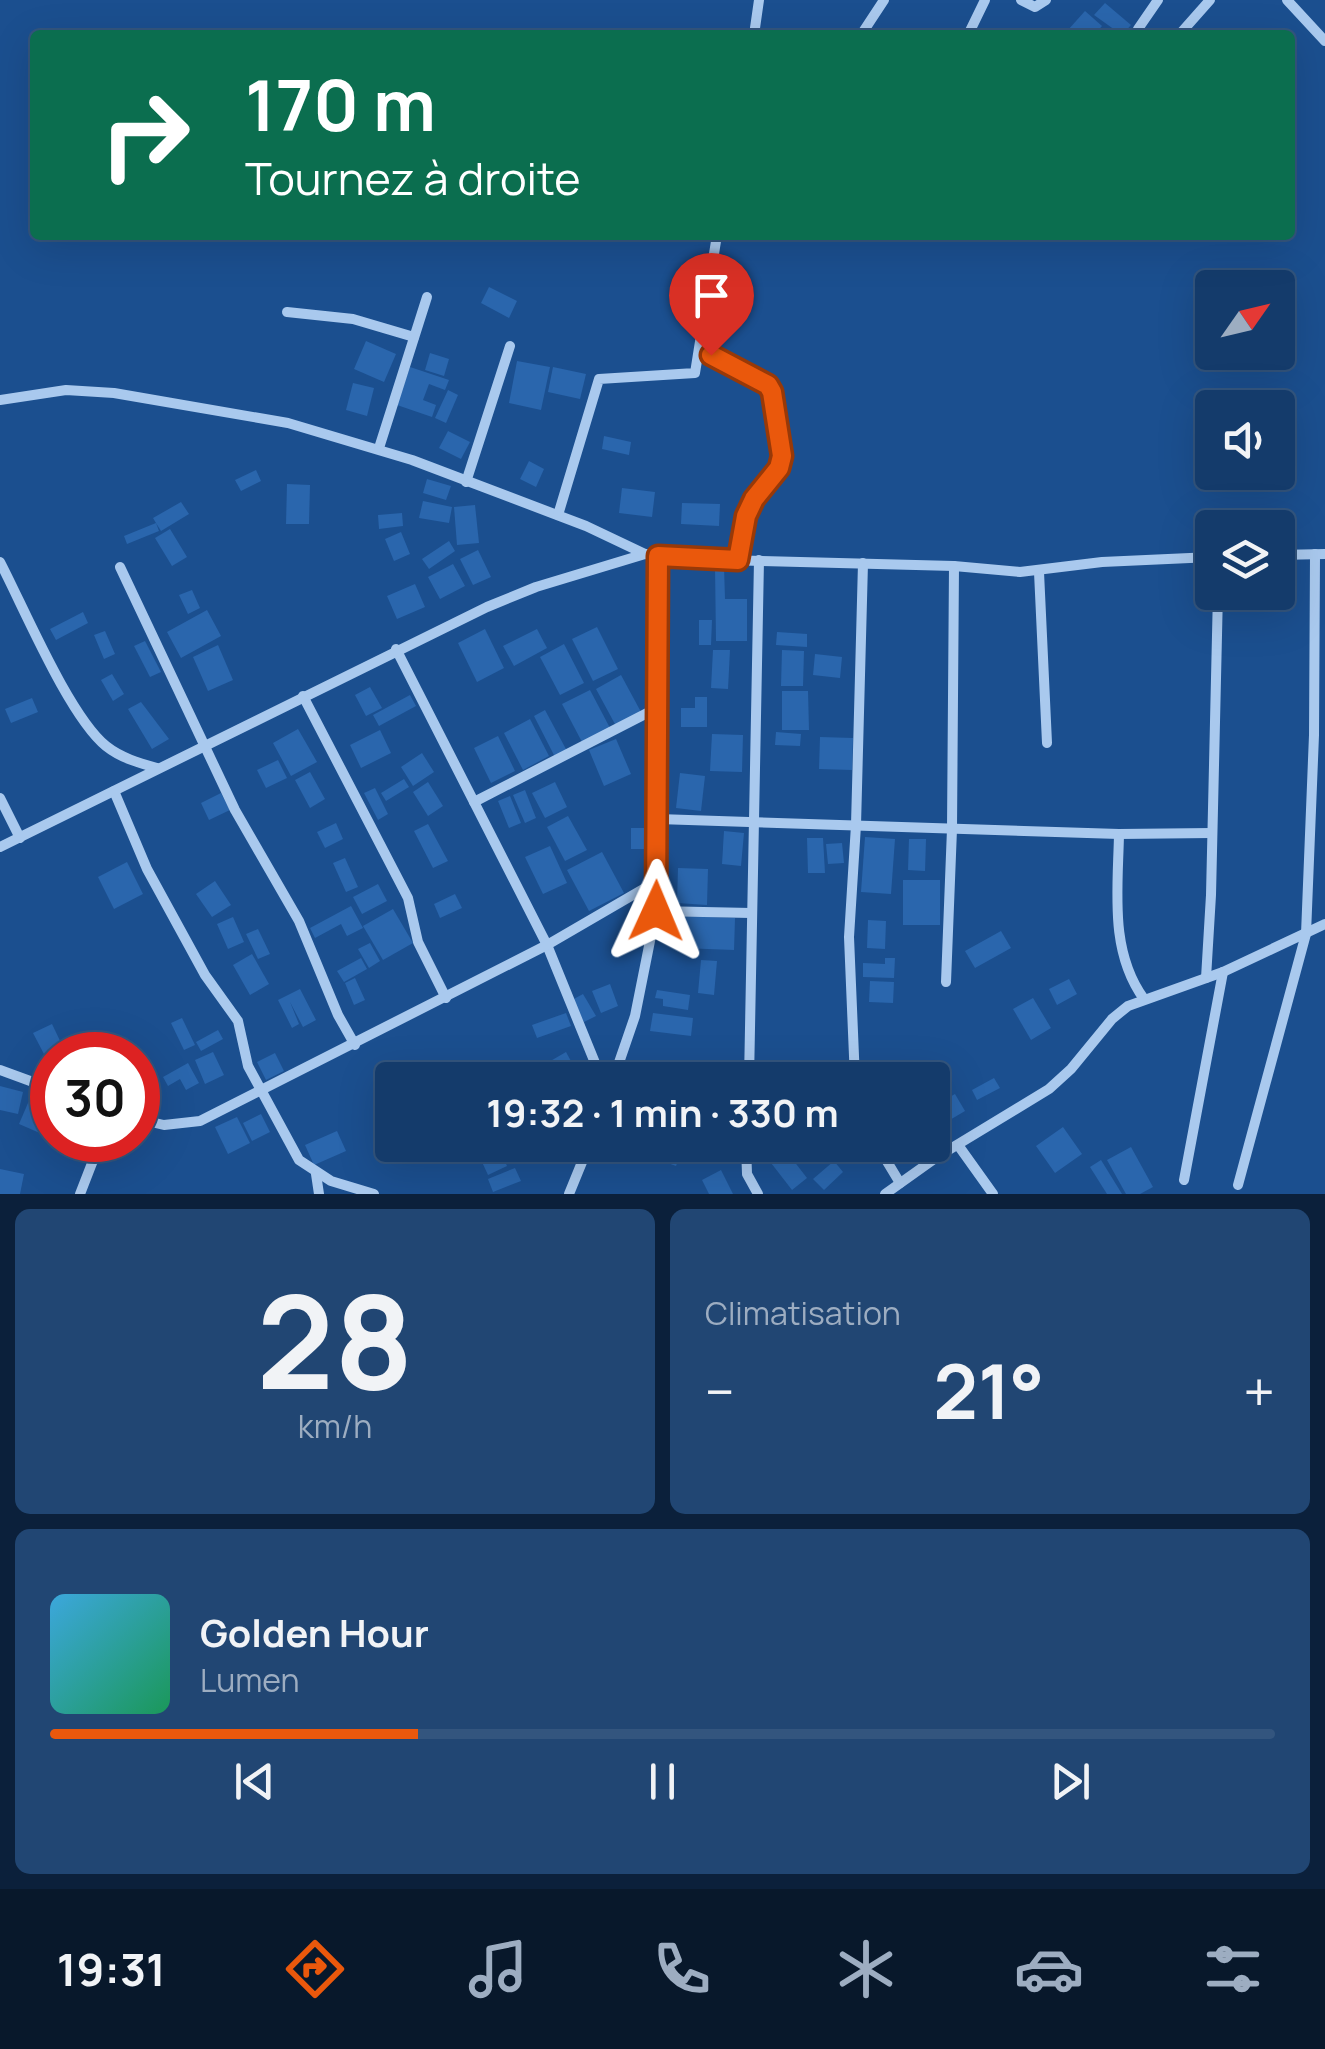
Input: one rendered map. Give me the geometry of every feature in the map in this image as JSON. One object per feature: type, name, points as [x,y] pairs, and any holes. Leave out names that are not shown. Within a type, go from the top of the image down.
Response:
[{"type":"street","points":[[755,30],[759,0]]},
{"type":"street","points":[[865,30],[884,0]]},
{"type":"street","points":[[970,30],[985,0]]},
{"type":"street","points":[[1020,0],[1035,7],[1046,0]]},
{"type":"street","points":[[1138,29],[1158,0]]},
{"type":"street","points":[[1183,30],[1210,0]]},
{"type":"street","points":[[1287,0],[1325,42]]},
{"type":"street","points":[[558,515],[600,379],[695,374],[716,240]]},
{"type":"street","points":[[379,448],[427,297]]},
{"type":"street","points":[[286,312],[353,320],[414,337]]},
{"type":"street","points":[[704,322],[704,342],[711,355],[768,385],[780,438],[779,468],[754,499],[746,516],[738,560]]},
{"type":"street","points":[[466,482],[510,346]]},
{"type":"street","points":[[0,400],[66,390],[114,393],[254,416],[379,448],[658,556],[1040,572],[1102,562],[1195,558]]},
{"type":"street","points":[[0,847],[396,649],[536,586],[646,554]]},
{"type":"street","points":[[1238,1185],[1306,934],[1320,554],[1295,555]]},
{"type":"street","points":[[619,1062],[635,1016],[656,911],[658,556]]},
{"type":"street","points":[[749,1062],[759,560]]},
{"type":"street","points":[[0,562],[84,722],[105,746],[156,768]]},
{"type":"street","points":[[854,1062],[849,936],[863,563]]},
{"type":"street","points":[[946,982],[952,829],[954,566]]},
{"type":"street","points":[[120,567],[235,810],[299,922],[338,1016],[355,1045]]},
{"type":"street","points":[[1040,572],[1046,742]]},
{"type":"street","points":[[1206,978],[1218,610]]},
{"type":"street","points":[[396,649],[547,945],[595,1062]]},
{"type":"street","points":[[303,696],[408,898],[418,942],[446,998]]},
{"type":"street","points":[[474,802],[655,709]]},
{"type":"street","points":[[114,791],[146,869],[212,986],[238,1021],[248,1066],[299,1160],[316,1174],[374,1194]]},
{"type":"street","points":[[0,798],[20,838]]},
{"type":"street","points":[[658,819],[1120,834],[1212,833]]},
{"type":"street","points":[[1120,834],[1120,944],[1126,968],[1144,999]]},
{"type":"street","points":[[160,1124],[200,1121],[261,1093],[547,945],[657,881]]},
{"type":"street","points":[[656,911],[751,913]]},
{"type":"street","points":[[885,1194],[1049,1089],[1112,1019],[1144,999],[1224,972],[1325,924]]},
{"type":"street","points":[[1184,1180],[1224,972]]},
{"type":"street","points":[[0,1070],[30,1080]]},
{"type":"street","points":[[958,1145],[994,1194]]},
{"type":"street","points":[[80,1194],[92,1162]]},
{"type":"street","points":[[569,1194],[582,1162]]},
{"type":"street","points":[[747,1162],[748,1174],[758,1194]]},
{"type":"street","points":[[888,1162],[900,1182]]},
{"type":"street","points":[[316,1174],[319,1194]]},
{"type":"street","points":[[338,1194],[351,1188]]},
{"type":"building","points":[[1105,3],[1131,25],[1126,30],[1115,30],[1094,15]]},
{"type":"building","points":[[1085,11],[1102,26],[1098,30],[1068,30]]},
{"type":"building","points":[[489,287],[517,301],[509,318],[481,303]]},
{"type":"building","points":[[366,341],[396,354],[384,382],[354,369]]},
{"type":"building","points":[[430,353],[449,359],[444,376],[425,370]]},
{"type":"building","points":[[517,361],[550,367],[541,410],[509,403]]},
{"type":"building","points":[[410,367],[449,380],[445,390],[429,384],[423,400],[436,405],[432,417],[397,405]]},
{"type":"building","points":[[553,367],[586,374],[580,399],[548,392]]},
{"type":"building","points":[[353,383],[374,388],[367,416],[346,410]]},
{"type":"building","points":[[448,390],[458,395],[446,423],[435,418]]},
{"type":"building","points":[[448,431],[470,442],[461,459],[439,448]]},
{"type":"building","points":[[604,436],[631,442],[629,455],[602,449]]},
{"type":"building","points":[[529,461],[544,469],[536,487],[520,479]]},
{"type":"building","points":[[256,470],[261,481],[241,491],[235,480]]},
{"type":"building","points":[[427,479],[451,486],[446,500],[423,493]]},
{"type":"building","points":[[287,484],[310,485],[309,524],[286,524]]},
{"type":"building","points":[[622,488],[655,492],[652,517],[619,513]]},
{"type":"building","points":[[423,501],[452,507],[449,523],[419,518]]},
{"type":"building","points":[[181,502],[189,514],[161,531],[153,518]]},
{"type":"building","points":[[682,503],[720,504],[719,526],[681,524]]},
{"type":"building","points":[[475,505],[479,543],[457,545],[454,507]]},
{"type":"building","points":[[402,513],[403,526],[379,529],[378,515]]},
{"type":"building","points":[[156,523],[159,531],[127,544],[124,536]]},
{"type":"building","points":[[170,529],[187,557],[172,566],[155,538]]},
{"type":"building","points":[[401,532],[410,554],[394,561],[385,539]]},
{"type":"building","points":[[449,541],[455,551],[429,569],[422,559]]},
{"type":"building","points":[[478,550],[491,577],[473,585],[460,559]]},
{"type":"building","points":[[453,564],[465,586],[440,599],[428,577]]},
{"type":"building","points":[[715,566],[724,566],[725,599],[747,599],[747,641],[716,641]]},
{"type":"building","points":[[415,584],[425,607],[397,619],[387,596]]},
{"type":"building","points":[[192,590],[200,608],[188,614],[179,595]]},
{"type":"building","points":[[207,610],[221,636],[181,658],[167,632]]},
{"type":"building","points":[[83,612],[88,623],[56,640],[50,629]]},
{"type":"building","points":[[699,620],[712,620],[711,645],[699,645]]},
{"type":"building","points":[[597,627],[618,669],[593,681],[572,639]]},
{"type":"building","points":[[485,629],[504,668],[477,682],[458,643]]},
{"type":"building","points":[[537,629],[547,648],[514,666],[503,646]]},
{"type":"building","points":[[105,631],[115,654],[104,659],[94,635]]},
{"type":"building","points":[[777,632],[807,634],[807,647],[776,645]]},
{"type":"building","points":[[145,641],[161,672],[150,677],[134,646]]},
{"type":"building","points":[[564,644],[584,683],[560,695],[540,657]]},
{"type":"building","points":[[218,645],[233,680],[208,691],[193,657]]},
{"type":"building","points":[[713,650],[730,650],[728,689],[711,688]]},
{"type":"building","points":[[782,650],[804,651],[803,686],[781,686]]},
{"type":"building","points":[[815,654],[842,657],[840,678],[813,675]]},
{"type":"building","points":[[112,674],[124,694],[113,701],[101,680]]},
{"type":"building","points":[[621,675],[641,712],[616,726],[596,689]]},
{"type":"building","points":[[370,687],[382,708],[366,716],[355,695]]},
{"type":"building","points":[[590,690],[610,728],[582,742],[562,704]]},
{"type":"building","points":[[782,691],[808,691],[809,730],[782,730]]},
{"type":"building","points":[[410,695],[416,706],[379,726],[373,715]]},
{"type":"building","points":[[695,697],[707,697],[707,727],[681,727],[681,708],[695,708]]},
{"type":"building","points":[[32,698],[38,712],[11,723],[5,709]]},
{"type":"building","points":[[141,702],[169,739],[152,749],[128,709]]},
{"type":"building","points":[[545,710],[567,751],[555,757],[534,716]]},
{"type":"building","points":[[530,719],[549,756],[523,770],[504,733]]},
{"type":"building","points":[[298,729],[317,762],[291,776],[273,743]]},
{"type":"building","points":[[380,730],[391,753],[361,768],[350,745]]},
{"type":"building","points":[[776,732],[801,734],[800,746],[775,745]]},
{"type":"building","points":[[712,734],[743,735],[742,772],[710,771]]},
{"type":"building","points":[[498,736],[515,771],[491,783],[474,748]]},
{"type":"building","points":[[820,737],[853,738],[852,770],[819,769]]},
{"type":"building","points":[[616,739],[631,774],[604,786],[589,750]]},
{"type":"building","points":[[422,753],[434,772],[413,786],[401,767]]},
{"type":"building","points":[[278,760],[287,778],[266,788],[257,770]]},
{"type":"building","points":[[310,772],[325,799],[310,808],[295,780]]},
{"type":"building","points":[[680,773],[705,776],[701,811],[676,808]]},
{"type":"building","points":[[404,779],[409,787],[386,801],[381,793]]},
{"type":"building","points":[[428,782],[443,806],[428,816],[413,792]]},
{"type":"building","points":[[555,782],[567,807],[545,818],[532,793]]},
{"type":"building","points":[[375,788],[388,814],[378,820],[364,793]]},
{"type":"building","points":[[525,790],[536,818],[525,823],[513,795]]},
{"type":"building","points":[[221,793],[230,810],[209,820],[201,803]]},
{"type":"building","points":[[510,796],[521,823],[509,828],[498,801]]},
{"type":"building","points":[[568,816],[587,850],[565,861],[547,827]]},
{"type":"building","points":[[336,823],[343,839],[325,848],[317,832]]},
{"type":"building","points":[[428,824],[448,861],[433,868],[414,831]]},
{"type":"building","points":[[631,828],[646,828],[646,849],[631,849]]},
{"type":"building","points":[[724,831],[744,833],[741,866],[722,864]]},
{"type":"building","points":[[865,837],[895,839],[891,894],[861,892]]},
{"type":"building","points":[[807,838],[823,838],[825,873],[808,873]]},
{"type":"building","points":[[909,839],[926,839],[925,871],[908,870]]},
{"type":"building","points":[[842,843],[844,863],[828,864],[826,844]]},
{"type":"building","points":[[550,846],[567,883],[543,894],[525,857]]},
{"type":"building","points":[[602,852],[624,893],[589,911],[567,870]]},
{"type":"building","points":[[345,858],[358,887],[346,892],[333,863]]},
{"type":"building","points":[[127,862],[143,894],[114,909],[98,877]]},
{"type":"building","points":[[678,868],[708,869],[707,905],[677,903]]},
{"type":"building","points":[[903,880],[940,880],[940,925],[903,925]]},
{"type":"building","points":[[215,881],[231,905],[212,917],[196,894]]},
{"type":"building","points":[[378,884],[387,901],[362,914],[353,897]]},
{"type":"building","points":[[455,894],[462,908],[440,918],[434,904]]},
{"type":"building","points":[[351,906],[363,928],[347,936],[341,924],[315,938],[310,928]]},
{"type":"building","points":[[393,909],[413,943],[383,960],[363,926]]},
{"type":"building","points":[[682,916],[735,918],[734,950],[681,948]]},
{"type":"building","points":[[233,917],[244,942],[228,949],[217,924]]},
{"type":"building","points":[[868,920],[886,921],[885,949],[867,948]]},
{"type":"building","points":[[258,929],[270,954],[258,959],[246,934]]},
{"type":"building","points":[[1001,931],[1011,948],[975,968],[965,951]]},
{"type":"building","points":[[370,943],[380,961],[369,968],[358,949]]},
{"type":"building","points":[[252,954],[269,984],[250,995],[233,965]]},
{"type":"building","points":[[361,958],[367,969],[344,982],[337,971]]},
{"type":"building","points":[[885,958],[895,958],[894,978],[863,977],[863,963],[885,964]]},
{"type":"building","points":[[701,960],[717,961],[714,995],[698,993]]},
{"type":"building","points":[[355,978],[365,1000],[354,1005],[345,983]]},
{"type":"building","points":[[1069,979],[1077,994],[1057,1005],[1049,989]]},
{"type":"building","points":[[870,981],[894,982],[893,1003],[869,1002]]},
{"type":"building","points":[[610,984],[618,1006],[601,1013],[592,991]]},
{"type":"building","points":[[300,989],[316,1020],[303,1027],[290,1002],[299,1024],[292,1028],[278,1000]]},
{"type":"building","points":[[657,990],[690,995],[688,1010],[663,1006],[663,999],[655,998]]},
{"type":"building","points":[[583,994],[596,1016],[584,1022],[572,1000]]},
{"type":"building","points":[[1033,998],[1051,1028],[1031,1040],[1013,1009]]},
{"type":"building","points":[[566,1013],[571,1026],[537,1038],[532,1025]]},
{"type":"building","points":[[653,1013],[693,1018],[691,1036],[650,1031]]},
{"type":"building","points":[[182,1018],[195,1045],[184,1050],[171,1023]]},
{"type":"building","points":[[52,1024],[56,1032],[35,1032]]},
{"type":"building","points":[[218,1030],[223,1039],[201,1051],[196,1042]]},
{"type":"building","points":[[213,1052],[224,1075],[205,1084],[195,1060]]},
{"type":"building","points":[[566,1052],[571,1062],[549,1062]]},
{"type":"building","points":[[275,1053],[284,1071],[266,1080],[257,1062]]},
{"type":"building","points":[[188,1063],[199,1083],[186,1090],[180,1079],[168,1086],[163,1077]]},
{"type":"building","points":[[994,1078],[1000,1088],[977,1100],[972,1090]]},
{"type":"building","points":[[0,1086],[23,1092],[18,1114],[0,1110]]},
{"type":"building","points":[[955,1094],[965,1111],[950,1120],[950,1097]]},
{"type":"building","points":[[30,1098],[30,1129],[19,1124]]},
{"type":"building","points":[[261,1114],[270,1132],[252,1141],[243,1123]]},
{"type":"building","points":[[237,1117],[250,1143],[228,1154],[215,1127]]},
{"type":"building","points":[[1063,1127],[1082,1154],[1055,1173],[1036,1146]]},
{"type":"building","points":[[337,1131],[346,1151],[314,1165],[305,1145]]},
{"type":"building","points":[[1131,1147],[1153,1187],[1140,1194],[1126,1194],[1107,1160]]},
{"type":"building","points":[[1101,1160],[1122,1194],[1107,1194],[1090,1167]]},
{"type":"building","points":[[482,1162],[505,1162],[507,1166],[488,1175]]},
{"type":"building","points":[[770,1162],[795,1162],[807,1178],[792,1190]]},
{"type":"building","points":[[833,1162],[843,1172],[824,1190],[813,1179]]},
{"type":"building","points":[[515,1168],[521,1181],[493,1192],[488,1179]]},
{"type":"building","points":[[0,1169],[24,1174],[20,1194],[0,1194]]},
{"type":"building","points":[[721,1170],[733,1194],[709,1194],[702,1180]]},
{"type":"route","points":[[656,911],[658,556],[738,560],[746,516],[754,499],[779,468],[782,456],[768,385],[711,355]]}]
